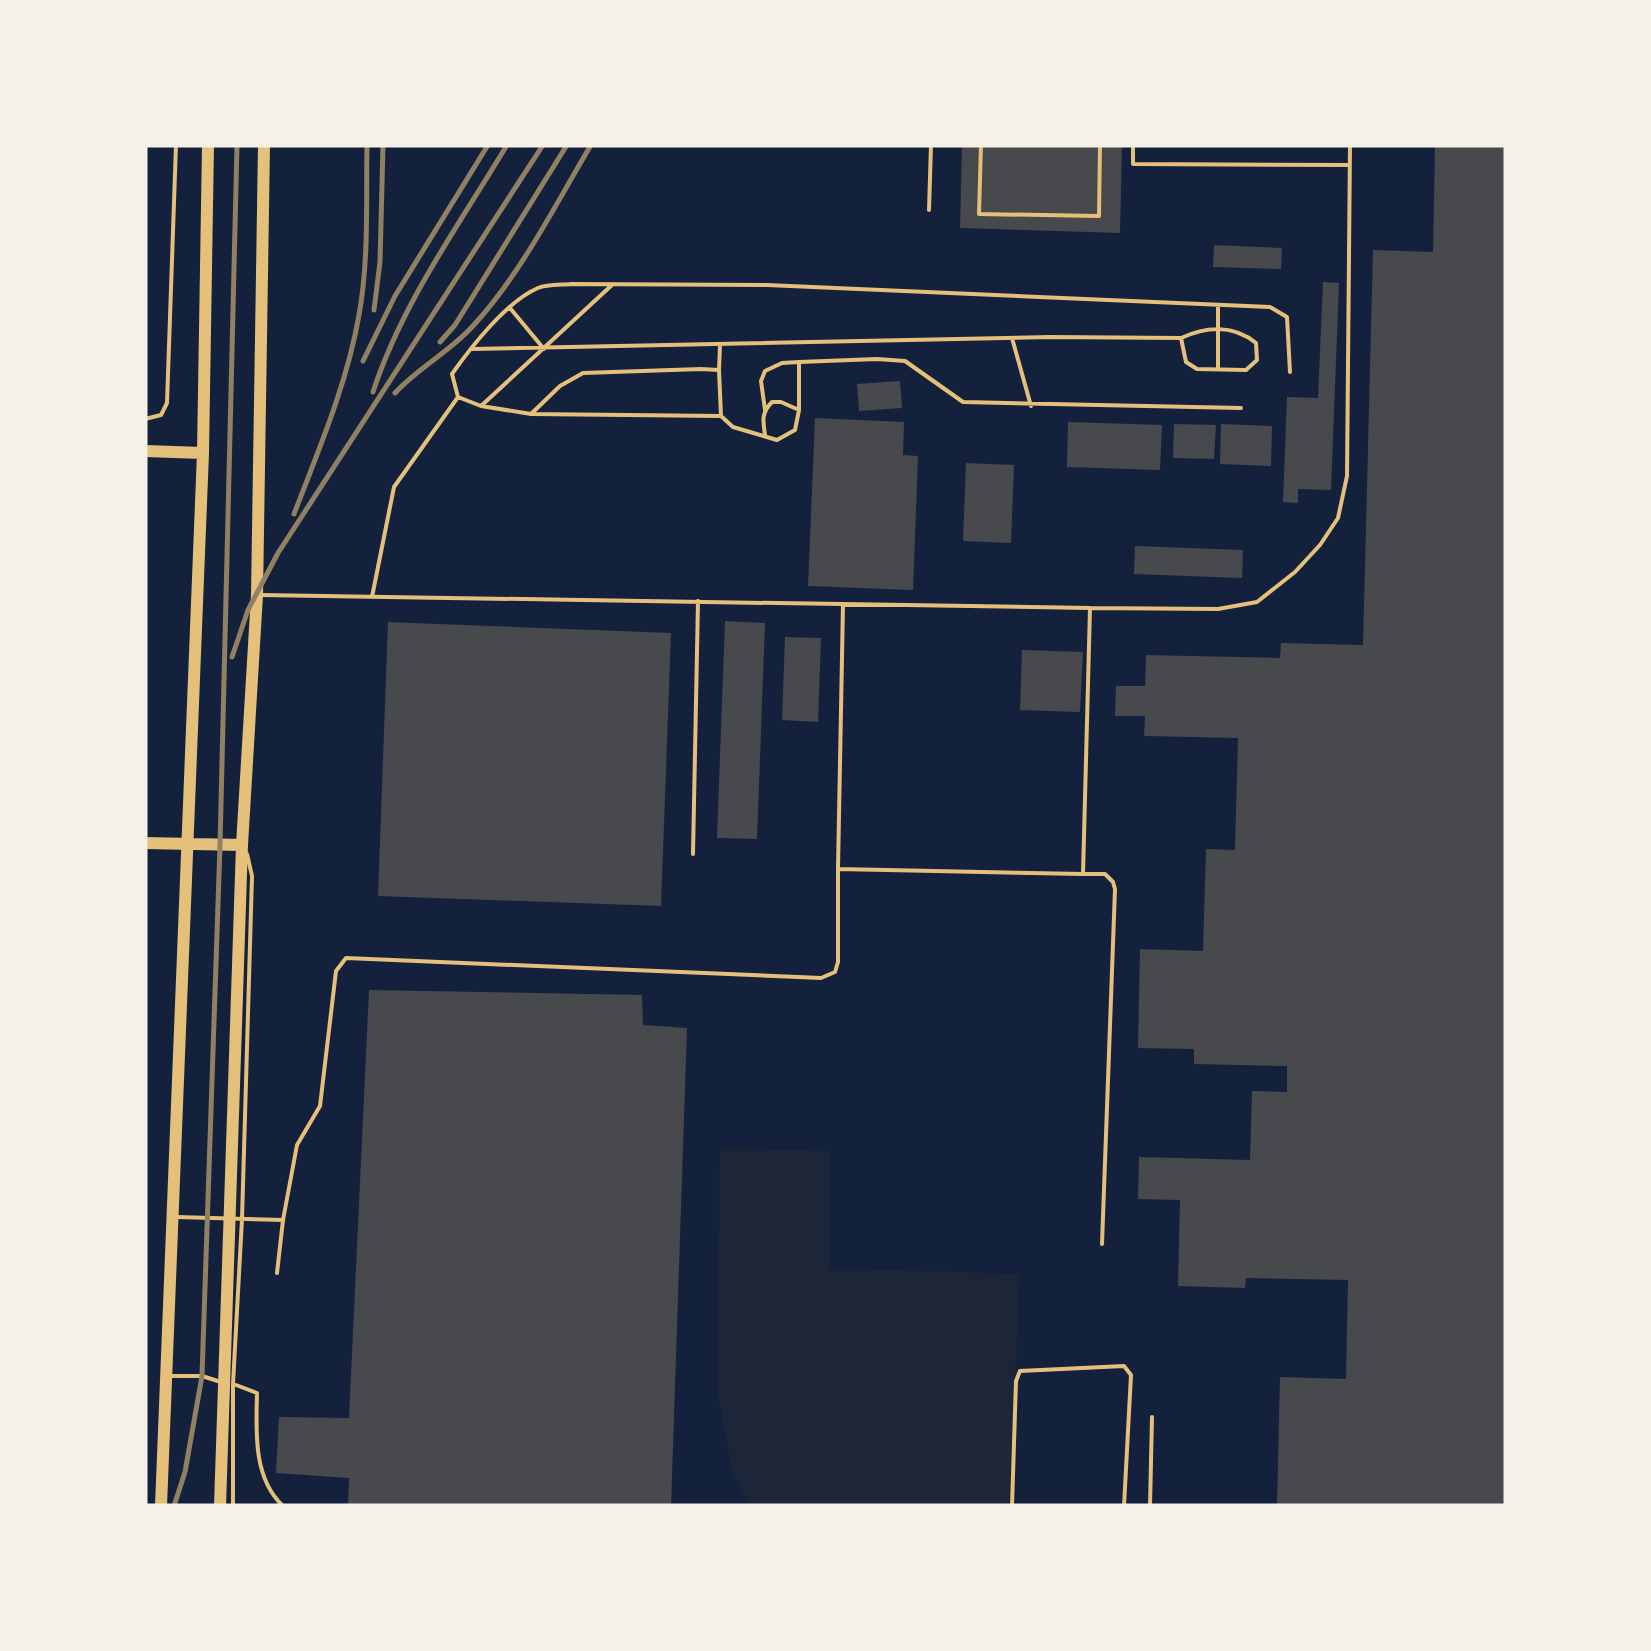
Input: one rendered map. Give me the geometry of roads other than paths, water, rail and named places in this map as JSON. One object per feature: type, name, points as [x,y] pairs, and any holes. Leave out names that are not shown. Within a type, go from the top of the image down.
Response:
[{"type":"main road","points":[[161,1506],[203,453],[208,145]]},
{"type":"main road","points":[[220,1506],[236,1218],[242,845],[256,596],[264,145]]},
{"type":"main road","points":[[145,451],[203,453]]},
{"type":"main road","points":[[145,843],[242,845]]},
{"type":"lane","points":[[145,419],[160,415],[167,403],[176,145]]},
{"type":"lane","points":[[929,210],[930,145]]},
{"type":"lane","points":[[981,145],[979,214],[1057,217],[1099,216],[1100,145]]},
{"type":"lane","points":[[1133,145],[1133,164],[1350,165]]},
{"type":"lane","points":[[256,596],[1218,609],[1258,602],[1295,572],[1338,518],[1347,476],[1350,145]]},
{"type":"lane","points":[[481,406],[612,284]]},
{"type":"lane","points":[[458,397],[452,374],[510,308],[538,288],[612,284],[767,285],[1270,307],[1286,318],[1290,372]]},
{"type":"lane","points":[[1218,306],[1218,367]]},
{"type":"lane","points":[[510,308],[544,349]]},
{"type":"lane","points":[[470,349],[1181,338],[1195,331],[1220,330],[1242,332],[1256,343],[1258,360],[1246,370],[1197,369],[1186,362],[1181,338]]},
{"type":"lane","points":[[1012,338],[1030,406]]},
{"type":"lane","points":[[720,345],[721,416]]},
{"type":"lane","points":[[765,410],[761,381],[765,371],[782,363],[877,359],[905,361],[963,402],[1241,408]]},
{"type":"lane","points":[[458,397],[481,406],[532,414],[721,416],[733,427],[777,440],[795,430],[799,362]]},
{"type":"lane","points":[[532,414],[560,386],[583,373],[719,370]]},
{"type":"lane","points":[[372,596],[394,487],[458,397]]},
{"type":"lane","points":[[765,435],[762,420],[772,402],[799,410]]},
{"type":"lane","points":[[693,854],[698,601]]},
{"type":"lane","points":[[277,1273],[296,1145],[320,1106],[336,970],[342,960],[821,978],[835,972],[843,603]]},
{"type":"lane","points":[[1083,874],[1090,608]]},
{"type":"lane","points":[[838,869],[1105,874],[1114,882],[1102,1244]]},
{"type":"lane","points":[[173,1217],[283,1220]]},
{"type":"lane","points":[[1012,1506],[1016,1381],[1020,1371],[1124,1366],[1131,1375],[1124,1506]]},
{"type":"lane","points":[[167,1376],[202,1376],[256,1394],[260,1463],[268,1485],[283,1506]]},
{"type":"lane","points":[[228,1383],[234,1506]]},
{"type":"lane","points":[[1150,1506],[1152,1417]]},
{"type":"railway","points":[[174,1506],[185,1472],[202,1376],[237,145]]},
{"type":"railway","points":[[294,514],[340,391],[354,341],[366,252],[367,145]]},
{"type":"railway","points":[[374,310],[380,262],[383,145]]},
{"type":"railway","points":[[363,361],[395,296],[488,145]]},
{"type":"railway","points":[[373,392],[415,296],[507,145]]},
{"type":"railway","points":[[232,657],[248,610],[278,553],[543,145]]},
{"type":"railway","points":[[440,342],[455,325],[567,145]]},
{"type":"railway","points":[[395,393],[463,336],[490,307],[536,239],[591,145]]}]
